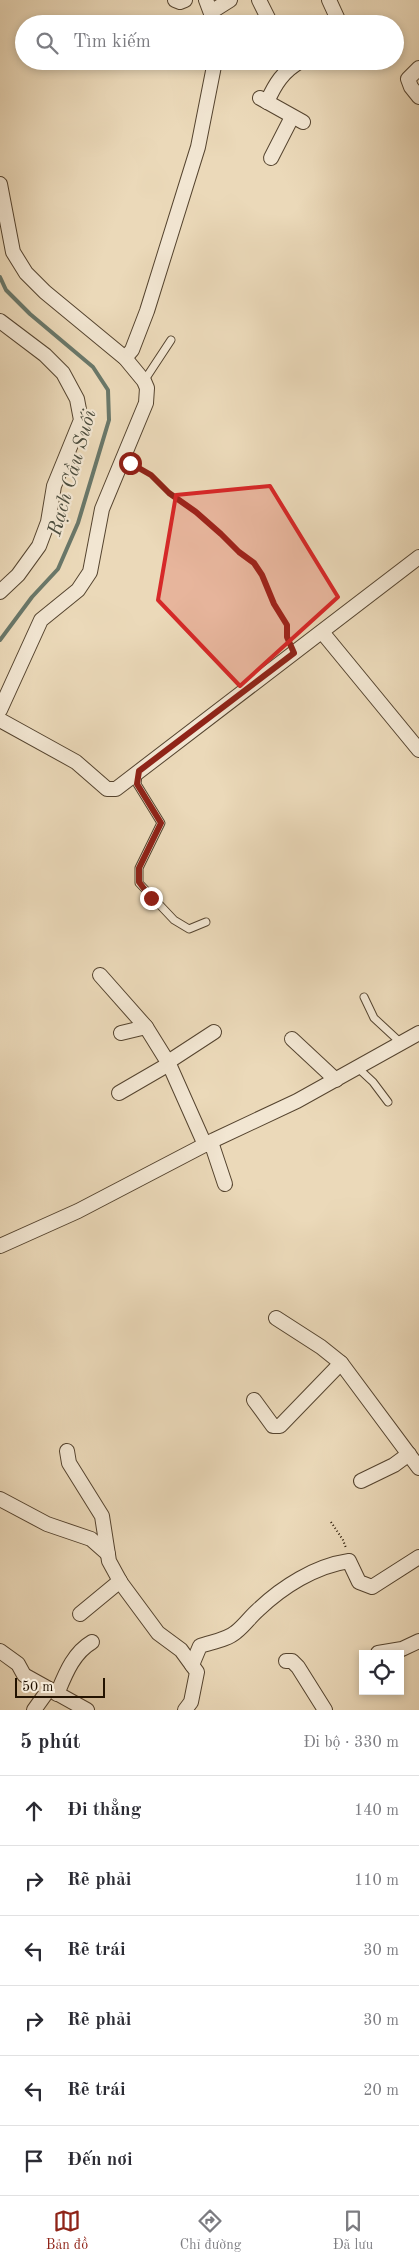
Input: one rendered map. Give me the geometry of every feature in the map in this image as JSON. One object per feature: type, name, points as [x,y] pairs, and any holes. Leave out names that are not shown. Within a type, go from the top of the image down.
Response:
[{"type":"street","points":[[175,0],[180,2],[185,0]]},
{"type":"street","points":[[211,12],[230,0]]},
{"type":"street","points":[[259,0],[266,15]]},
{"type":"street","points":[[329,0],[336,15]]},
{"type":"street","points":[[419,68],[408,78],[410,87],[419,97]]},
{"type":"street","points":[[125,358],[132,350],[147,312],[198,147],[213,70]]},
{"type":"street","points":[[271,158],[298,120],[262,100],[288,70]]},
{"type":"street","points":[[0,184],[13,252],[26,273],[45,292],[125,358],[144,380],[147,388],[146,403],[128,442],[124,458],[102,509],[90,572],[78,590],[42,620],[0,710]]},
{"type":"street","points":[[0,321],[45,355],[63,372],[77,399],[81,420],[54,486],[48,522],[39,546],[18,575],[0,592]]},
{"type":"street","points":[[0,720],[76,762],[107,789],[116,789],[419,557]]},
{"type":"street","points":[[322,632],[419,750]]},
{"type":"street","points":[[100,975],[146,1027],[169,1063],[208,1143],[225,1184]]},
{"type":"street","points":[[121,1033],[146,1027]]},
{"type":"street","points":[[119,1093],[169,1063],[214,1032]]},
{"type":"street","points":[[0,1246],[78,1211],[208,1143],[297,1101],[419,1033]]},
{"type":"street","points":[[292,1039],[336,1080]]},
{"type":"street","points":[[276,1318],[321,1347],[341,1363],[419,1468]]},
{"type":"street","points":[[254,1400],[273,1426],[280,1426],[341,1363]]},
{"type":"street","points":[[67,1451],[69,1463],[102,1516],[108,1554],[120,1581],[158,1634],[181,1650],[197,1672],[191,1702],[186,1710]]},
{"type":"street","points":[[361,1481],[394,1465],[409,1454]]},
{"type":"street","points":[[0,1499],[47,1524],[91,1539],[108,1554]]},
{"type":"street","points":[[181,1650],[200,1646],[235,1634],[259,1609],[283,1590],[332,1564],[349,1561],[359,1582],[372,1587],[419,1557]]},
{"type":"street","points":[[80,1614],[120,1581]]},
{"type":"street","points":[[396,1650],[419,1641]]},
{"type":"street","points":[[34,1710],[53,1691],[84,1647],[92,1642]]},
{"type":"street","points":[[192,1666],[200,1646]]},
{"type":"street","points":[[0,1651],[18,1664],[24,1675],[86,1710]]},
{"type":"street","points":[[286,1661],[292,1661],[296,1664],[319,1708]]},
{"type":"lane","points":[[144,380],[171,340]]},
{"type":"lane","points":[[139,771],[137,784],[161,823],[139,868],[139,882],[174,920],[189,929],[206,922]]},
{"type":"lane","points":[[364,997],[374,1018],[402,1044]]},
{"type":"lane","points":[[358,1068],[374,1082],[388,1102]]},
{"type":"path","points":[[124,458],[138,469],[151,475],[169,493],[196,512],[239,552],[254,563],[262,575],[274,604],[287,625],[287,637],[294,653]]},
{"type":"path","points":[[331,1522],[344,1540],[349,1561]]},
{"type":"highlighted area","points":[[270,486],[338,597],[240,686],[158,600],[176,495]]},
{"type":"waterway","name":"Rạch Cầu Suối","points":[[0,277],[6,290],[30,314],[93,367],[108,390],[109,420],[78,523],[58,569],[32,597],[0,640]]},
{"type":"route","points":[[130,463],[151,475],[169,493],[196,512],[244,557],[254,563],[264,578],[267,590],[287,625],[287,637],[294,653],[139,771],[137,784],[155,810],[161,823],[139,868],[139,882],[151,898]]}]
